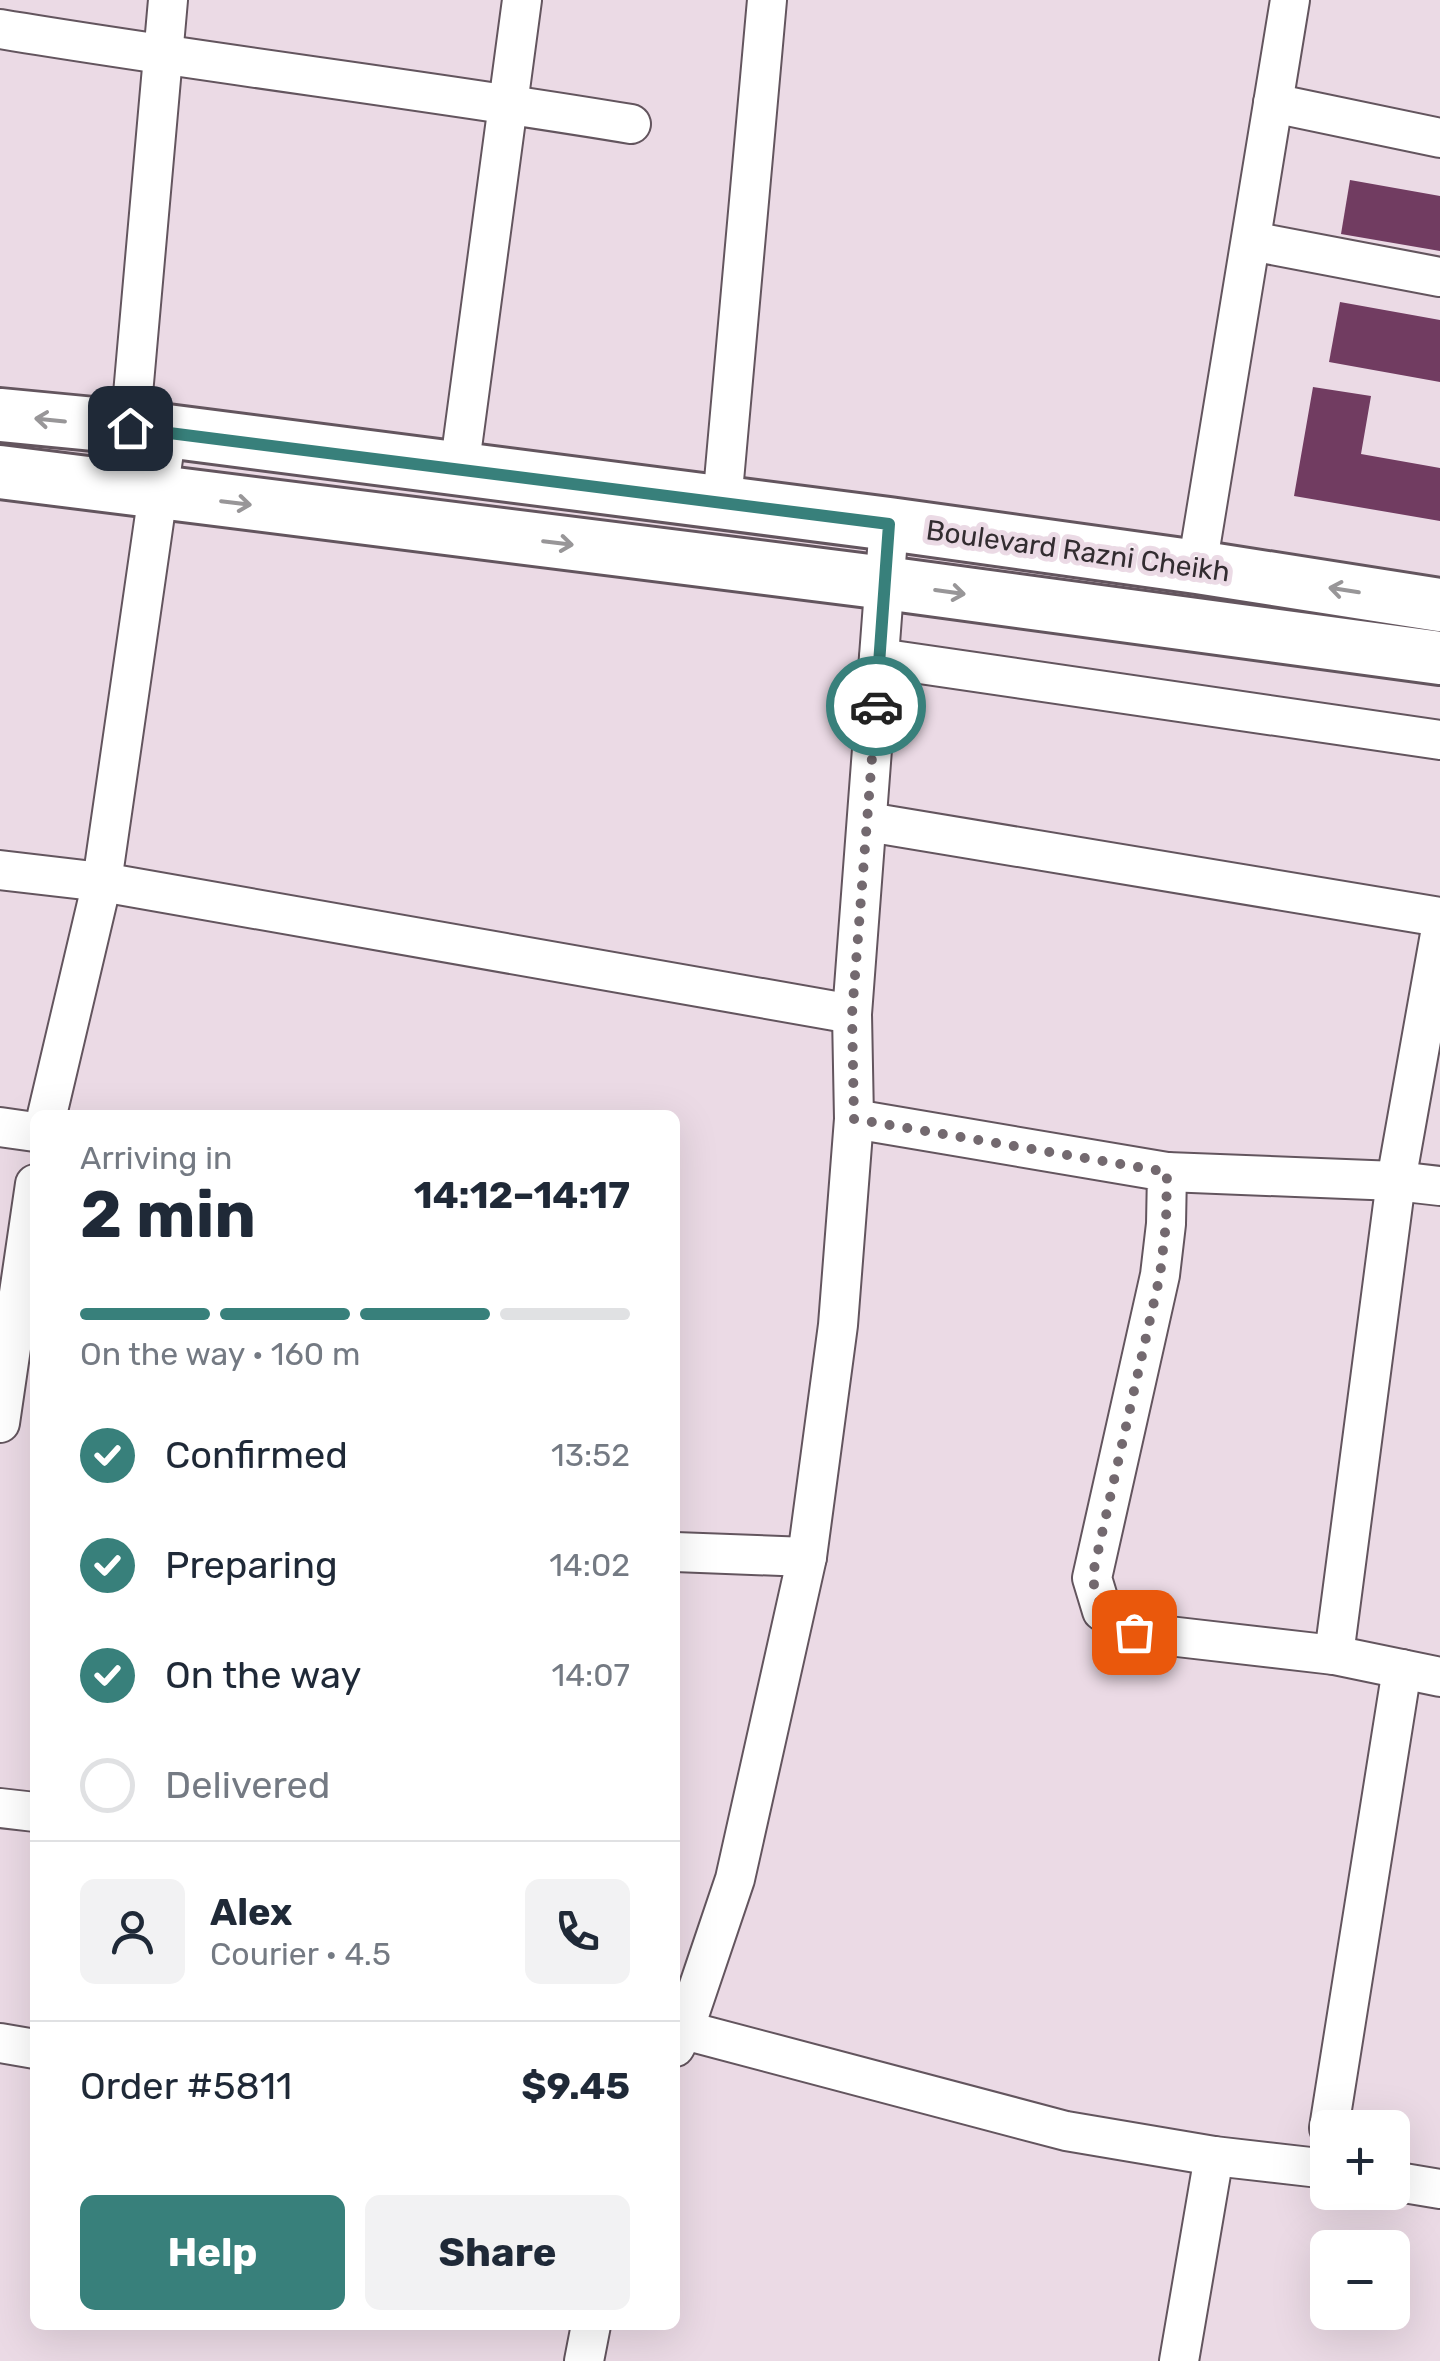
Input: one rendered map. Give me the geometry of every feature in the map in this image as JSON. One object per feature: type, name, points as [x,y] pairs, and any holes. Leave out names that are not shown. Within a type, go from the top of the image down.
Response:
[{"type":"main road","name":"Boulevard Razni Cheikh","points":[[0,415],[148,430],[889,524],[1440,606]]},
{"type":"main road","name":"Boulevard Razni Cheikh","points":[[0,472],[885,583],[1440,658]]},
{"type":"street","points":[[48,1110],[102,882],[158,493],[148,430],[168,0]]},
{"type":"street","points":[[459,470],[522,0]]},
{"type":"street","points":[[722,503],[767,0]]},
{"type":"street","points":[[1197,568],[1290,0]]},
{"type":"street","points":[[0,29],[631,124]]},
{"type":"street","points":[[1272,104],[1440,138]]},
{"type":"street","points":[[1251,241],[1440,277]]},
{"type":"street","points":[[680,2035],[734,1878],[807,1557],[838,1326],[854,1119],[852,1014],[889,524]]},
{"type":"street","points":[[880,658],[1440,740]]},
{"type":"street","points":[[868,822],[1440,917]]},
{"type":"street","points":[[0,870],[102,882],[852,1014]]},
{"type":"street","points":[[1334,1655],[1396,1181],[1440,934]]},
{"type":"street","points":[[854,1119],[1167,1172],[1440,1186]]},
{"type":"street","points":[[0,1127],[30,1131]]},
{"type":"street","points":[[1167,1172],[1160,1275],[1092,1578],[1102,1611],[1134,1632],[1334,1655],[1440,1678]]},
{"type":"street","points":[[0,1423],[30,1218]]},
{"type":"street","points":[[680,1552],[807,1557]]},
{"type":"street","points":[[1332,2110],[1402,1670]]},
{"type":"street","points":[[0,1808],[30,1811]]},
{"type":"street","points":[[680,2038],[1066,2132],[1214,2156],[1310,2159]]},
{"type":"street","points":[[0,2043],[30,2047]]},
{"type":"street","points":[[1179,2361],[1214,2156]]},
{"type":"street","points":[[1410,2183],[1440,2189]]},
{"type":"street","points":[[584,2361],[590,2330]]},
{"type":"building","points":[[1350,180],[1440,196],[1440,251],[1341,234]]},
{"type":"building","points":[[1340,302],[1440,320],[1440,382],[1329,362]]},
{"type":"building","points":[[1313,387],[1371,396],[1361,454],[1440,468],[1440,521],[1294,496]]},
{"type":"way so far","points":[[876,706],[852,1014],[854,1119],[1167,1172],[1160,1275],[1092,1578],[1102,1611],[1134,1632]]},
{"type":"route","points":[[130,428],[889,524],[876,706]]}]
